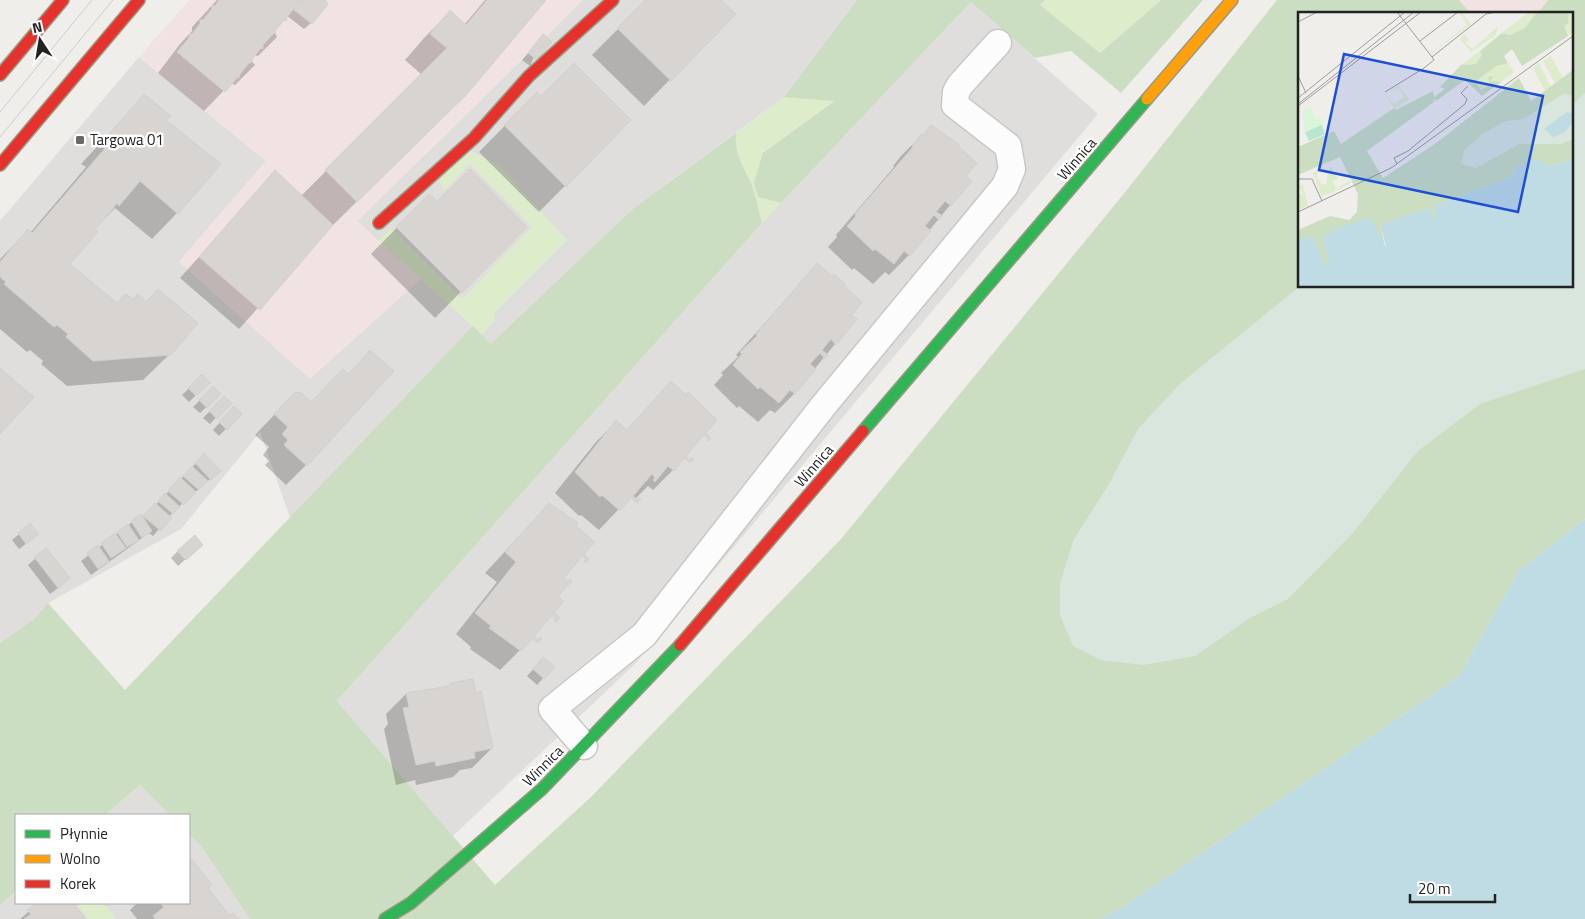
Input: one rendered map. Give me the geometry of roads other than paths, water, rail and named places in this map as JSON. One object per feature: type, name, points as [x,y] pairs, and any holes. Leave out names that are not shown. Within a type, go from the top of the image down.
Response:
[{"type":"street","points":[[0,76],[64,0]]},
{"type":"street","points":[[0,165],[139,0]]},
{"type":"street","points":[[379,223],[474,138],[529,76],[613,0]]},
{"type":"street","name":"Winnica","points":[[385,919],[411,903],[542,790],[668,660],[1232,0]]},
{"type":"street","points":[[584,746],[552,709],[644,635],[824,405],[1005,186],[1012,169],[1008,146],[954,105],[956,92],[960,85],[998,43]]},
{"type":"water","points":[[1585,519],[1585,919],[1100,919],[1126,905],[1458,677],[1519,571]]},
{"type":"tram line","points":[[0,112],[92,0]]},
{"type":"tram line","points":[[0,137],[113,0]]},
{"type":"place","name":"Targowa 01","points":[[80,140]]}]
